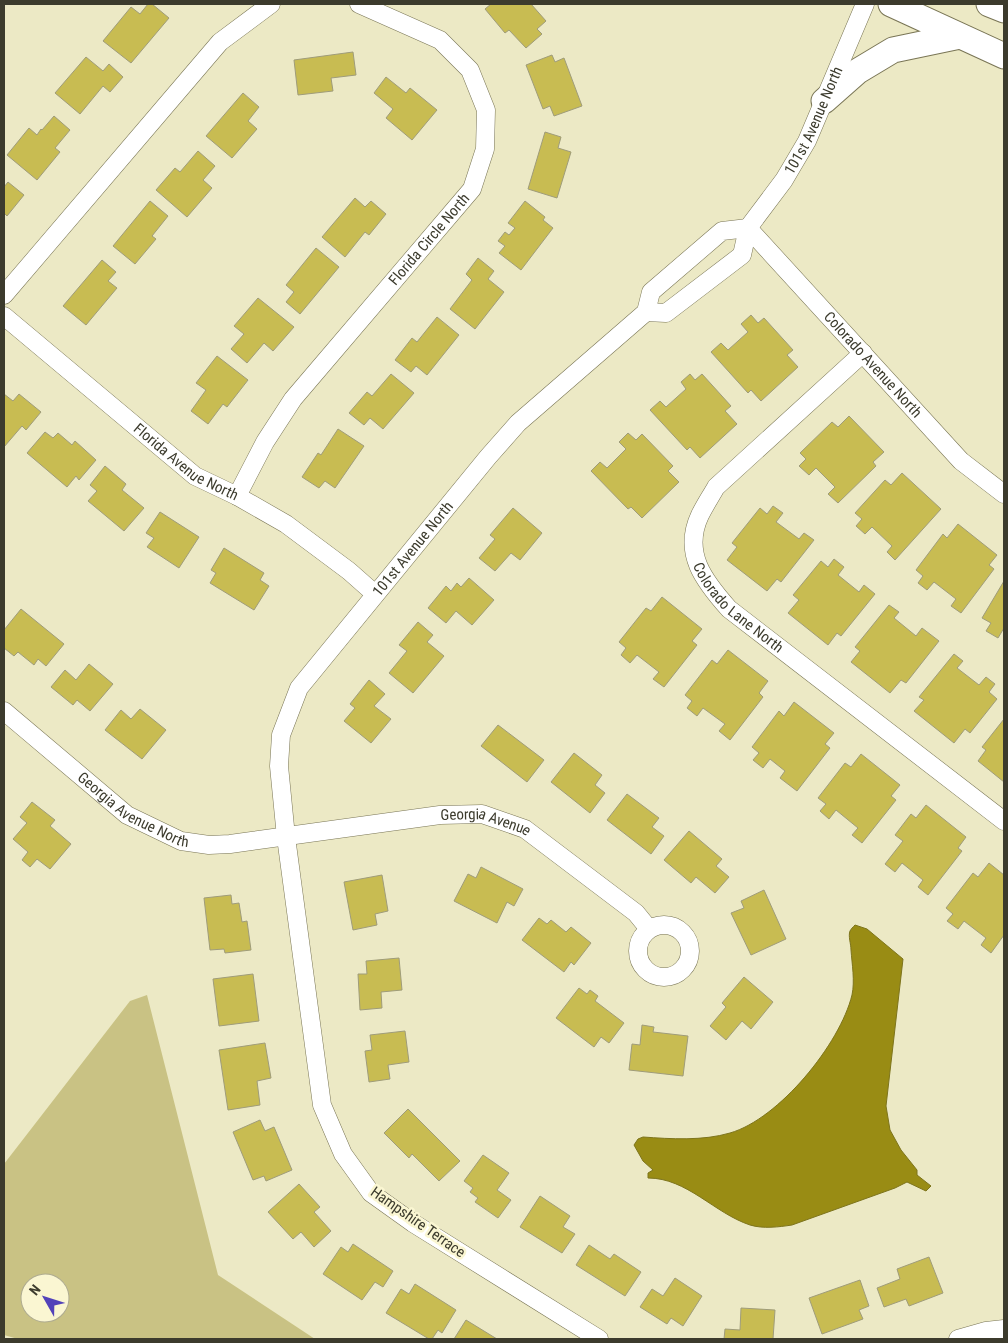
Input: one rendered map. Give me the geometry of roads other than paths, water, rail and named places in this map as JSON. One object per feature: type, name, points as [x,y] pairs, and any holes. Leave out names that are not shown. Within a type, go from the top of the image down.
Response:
[{"type":"main road","points":[[891,4],[1004,56]]},
{"type":"main road","points":[[989,4],[1004,10]]},
{"type":"main road","points":[[824,101],[858,71],[893,50],[960,36]]},
{"type":"street","points":[[4,295],[220,42],[271,4]]},
{"type":"street","name":"Florida Circle North","points":[[237,496],[265,442],[293,399],[472,189],[485,149],[486,110],[470,70],[440,40],[358,4]]},
{"type":"street","name":"101st Avenue North","points":[[646,312],[666,313],[742,255],[748,228],[784,180],[807,141],[865,4]]},
{"type":"street","name":"101st Avenue North","points":[[286,837],[279,766],[281,734],[299,688],[518,423],[646,312],[651,292],[722,232],[748,228]]},
{"type":"street","name":"Colorado Avenue North","points":[[748,228],[961,461],[1004,494]]},
{"type":"street","name":"Florida Avenue North","points":[[4,316],[195,476],[237,496],[286,524],[349,571],[375,594]]},
{"type":"street","name":"Colorado Lane North","points":[[862,353],[716,487],[700,515],[693,536],[693,548],[698,568],[710,588],[729,609],[1004,821]]},
{"type":"street","name":"Georgia Avenue North","points":[[4,711],[127,815],[181,841],[209,845],[286,837]]},
{"type":"street","name":"Georgia Avenue","points":[[286,837],[440,816],[482,814],[525,829],[636,913],[649,929]]},
{"type":"street","name":"Hampshire Terrace","points":[[286,837],[322,1106],[343,1154],[371,1193],[413,1223],[599,1339]]},
{"type":"street","points":[[958,1339],[1004,1329]]}]
